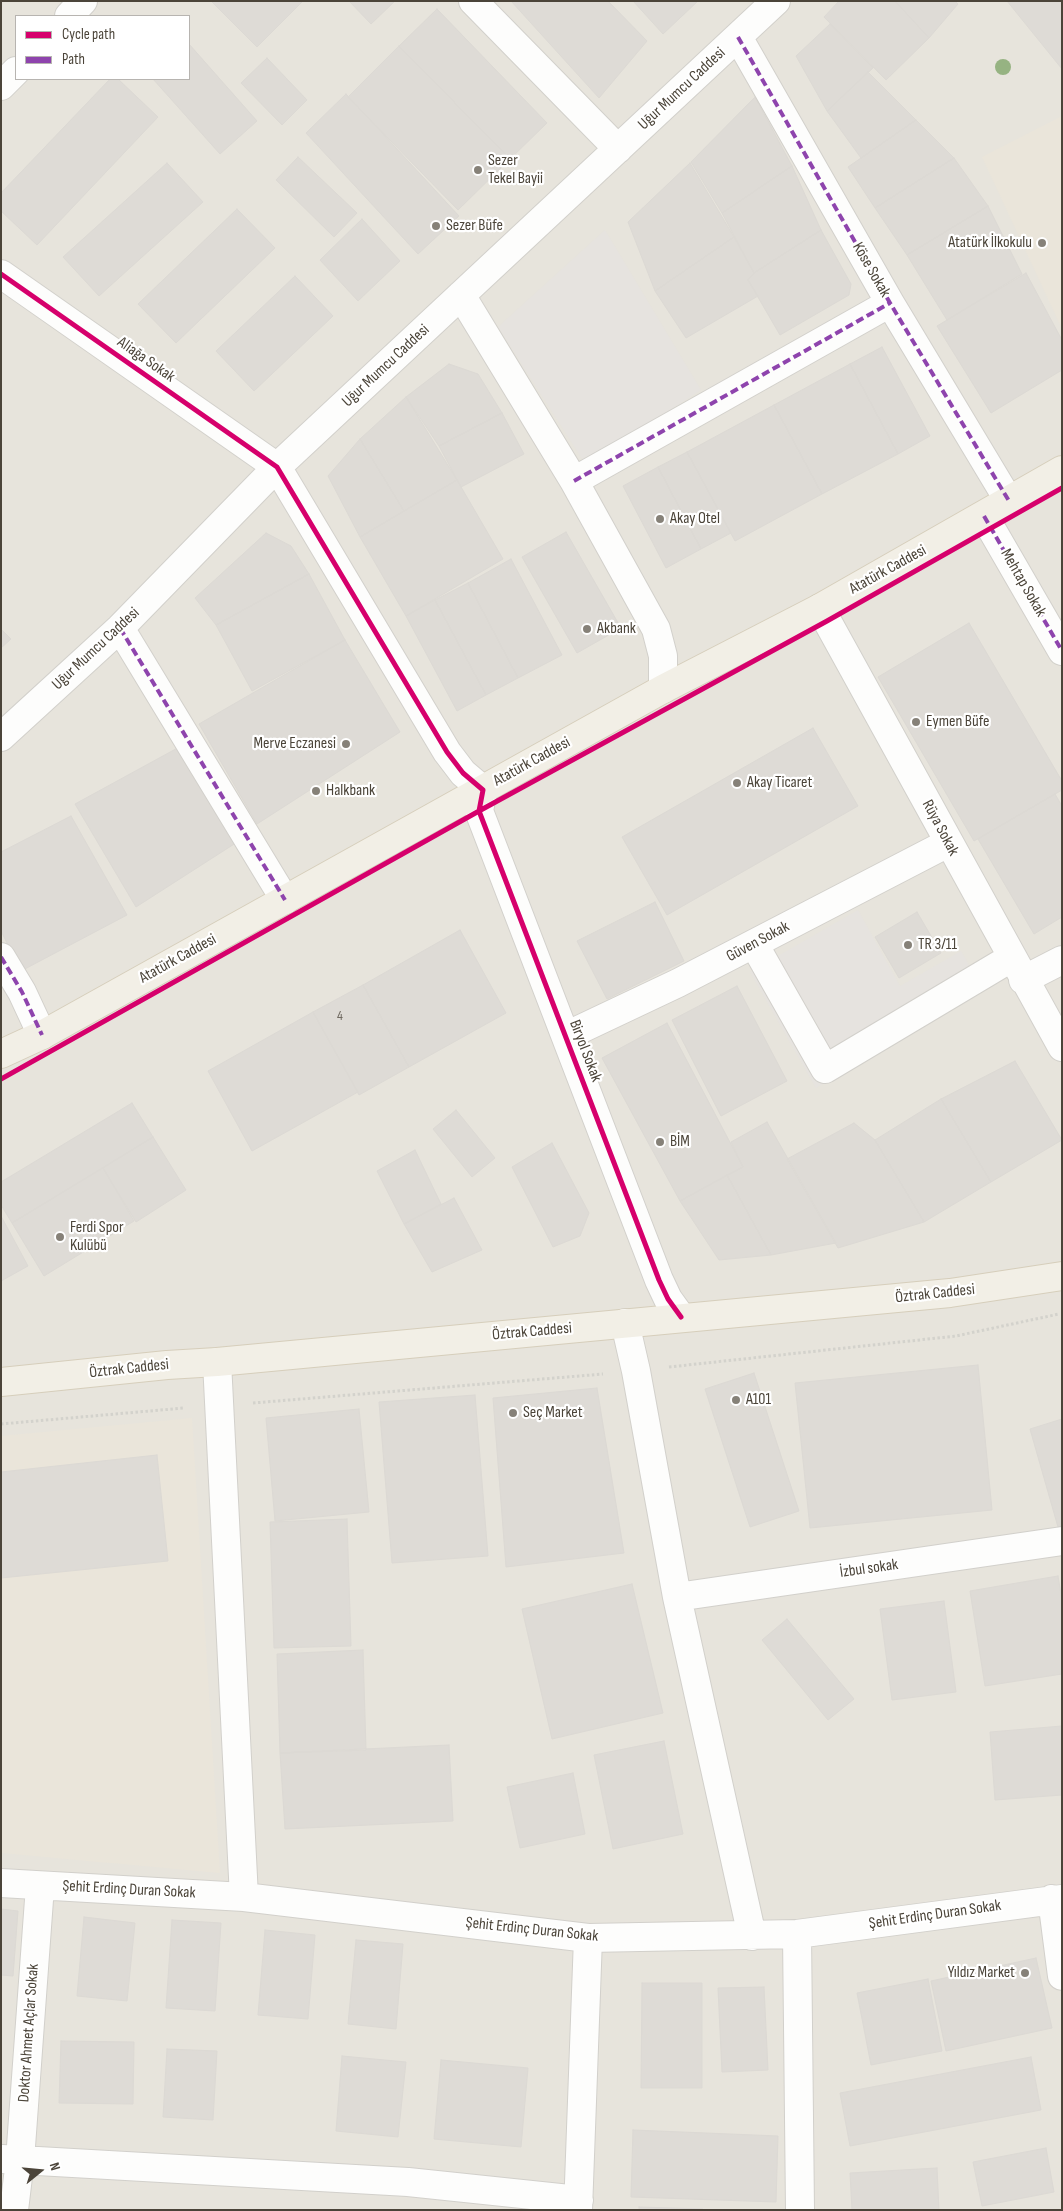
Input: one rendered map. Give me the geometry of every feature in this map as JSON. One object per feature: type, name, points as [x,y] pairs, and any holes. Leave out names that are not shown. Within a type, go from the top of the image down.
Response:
[{"type":"main road","name":"Atatürk Caddesi","points":[[1,1054],[42,1034],[663,689],[820,608],[1062,470]]},
{"type":"main road","name":"Öztrak Caddesi","points":[[1,1382],[168,1364],[217,1362],[950,1293],[1062,1276]]},
{"type":"street","points":[[70,15],[83,1]]},
{"type":"street","points":[[473,1],[618,149]]},
{"type":"street","name":"Uğur Mumcu Caddesi","points":[[1,736],[120,628],[277,466],[776,1]]},
{"type":"street","name":"Köse Sokak","points":[[738,37],[890,303],[1009,501]]},
{"type":"street","points":[[1,86],[15,72]]},
{"type":"street","name":"Aliağa Sokak","points":[[1,274],[277,466]]},
{"type":"street","points":[[462,295],[574,481],[656,630],[663,656],[663,689]]},
{"type":"street","points":[[574,481],[890,303]]},
{"type":"street","points":[[277,466],[447,752],[463,773],[483,790]]},
{"type":"street","name":"Mehtap Sokak","points":[[984,516],[1062,651]]},
{"type":"street","name":"Rüya Sokak","points":[[820,608],[1017,969],[1062,1047]]},
{"type":"street","points":[[120,628],[285,900]]},
{"type":"street","name":"Biryol Sokak","points":[[483,790],[479,811],[659,1280],[668,1299],[681,1317]]},
{"type":"street","name":"Güven Sokak","points":[[566,1036],[678,983],[948,843]]},
{"type":"street","points":[[754,944],[825,1069],[1017,969],[1062,960]]},
{"type":"street","points":[[1,957],[22,992],[42,1034]]},
{"type":"street","points":[[625,1323],[636,1371],[677,1597],[752,1936]]},
{"type":"street","points":[[217,1362],[244,1897]]},
{"type":"street","name":"İzbul sokak","points":[[677,1597],[1062,1541]]},
{"type":"street","name":"Şehit Erdinç Duran Sokak","points":[[1,1882],[40,1886],[244,1897],[588,1938],[797,1934],[1057,1899]]},
{"type":"street","name":"Doktor Ahmet Açlar Sokak","points":[[14,2210],[11,2160],[40,1886]]},
{"type":"street","points":[[1057,1899],[1062,1976]]},
{"type":"street","points":[[797,1934],[800,2210]]},
{"type":"street","points":[[11,2160],[408,2182],[579,2205],[588,1938]]},
{"type":"path","points":[[1,1424],[636,1371],[956,1336],[1062,1313]]},
{"type":"shaded area","points":[[1,1],[1062,1],[1062,2210],[1,2210]]},
{"type":"shaded area","name":"Atatürk İlkokulu","points":[[1062,116],[1062,329],[982,157]]},
{"type":"shaded area","points":[[605,230],[701,390],[586,465],[498,327]]},
{"type":"shaded area","points":[[858,910],[900,986],[961,951],[984,991],[816,1088],[750,972]]},
{"type":"shaded area","points":[[192,1418],[220,1873],[1,1853],[1,1436]]},
{"type":"building","points":[[211,1],[303,1],[257,47]]},
{"type":"building","points":[[349,1],[395,1],[371,24]]},
{"type":"building","points":[[511,1],[608,1],[647,41],[599,98]]},
{"type":"building","points":[[633,1],[698,1],[663,34]]},
{"type":"building","points":[[839,1],[895,1],[929,38],[886,80],[824,17]]},
{"type":"building","points":[[895,1],[955,1],[958,4],[929,38]]},
{"type":"building","points":[[1007,1],[1062,1],[1062,69]]},
{"type":"building","points":[[437,9],[547,123],[510,159],[399,46]]},
{"type":"building","points":[[830,24],[873,68],[827,111],[796,56]]},
{"type":"building","points":[[190,45],[257,121],[220,154],[154,80],[190,80]]},
{"type":"building","points":[[399,46],[510,159],[458,210],[348,97]]},
{"type":"building","points":[[267,58],[307,100],[282,125],[241,83]]},
{"type":"building","points":[[868,72],[916,120],[861,158],[827,111]]},
{"type":"building","points":[[109,80],[119,80],[158,117],[37,245],[1,211],[1,193]]},
{"type":"building","points":[[346,94],[459,216],[418,254],[306,133]]},
{"type":"building","points":[[755,97],[792,166],[722,213],[691,162]]},
{"type":"building","points":[[916,120],[954,158],[875,208],[848,167]]},
{"type":"building","points":[[298,157],[357,213],[334,237],[276,180]]},
{"type":"building","points":[[954,158],[988,206],[907,255],[875,208]]},
{"type":"building","points":[[167,163],[203,202],[99,296],[63,257]]},
{"type":"building","points":[[690,163],[734,237],[655,291],[628,222]]},
{"type":"building","points":[[792,166],[821,230],[754,273],[722,213]]},
{"type":"building","points":[[988,206],[1022,274],[947,320],[907,255]]},
{"type":"building","points":[[237,209],[275,248],[176,343],[138,304]]},
{"type":"building","points":[[362,219],[400,261],[358,301],[320,260]]},
{"type":"building","points":[[821,230],[851,284],[849,295],[780,335],[748,280],[754,273]]},
{"type":"building","points":[[734,237],[754,273],[748,280],[758,296],[686,338],[655,291]]},
{"type":"building","points":[[1026,273],[1062,340],[1062,370],[991,413],[937,326]]},
{"type":"building","points":[[295,276],[333,316],[254,391],[216,351]]},
{"type":"building","points":[[882,347],[930,436],[898,454],[850,364]]},
{"type":"building","points":[[449,364],[478,374],[502,413],[439,446],[406,397]]},
{"type":"building","points":[[850,364],[898,454],[822,494],[774,405]]},
{"type":"building","points":[[406,397],[457,480],[404,511],[360,439]]},
{"type":"building","points":[[774,405],[822,494],[735,541],[687,452]]},
{"type":"building","points":[[502,413],[524,454],[461,487],[439,446]]},
{"type":"building","points":[[360,439],[404,511],[360,537],[328,476]]},
{"type":"building","points":[[687,452],[731,533],[701,549],[658,467]]},
{"type":"building","points":[[658,467],[701,549],[666,568],[623,486]]},
{"type":"building","points":[[457,480],[503,559],[406,616],[360,537]]},
{"type":"building","points":[[566,532],[621,628],[577,653],[522,557]]},
{"type":"building","points":[[266,533],[291,546],[309,574],[216,625],[195,598]]},
{"type":"building","points":[[511,559],[562,655],[518,678],[468,583]]},
{"type":"building","points":[[309,574],[345,640],[252,691],[216,625]]},
{"type":"building","points":[[468,583],[518,678],[486,695],[435,600]]},
{"type":"building","points":[[435,600],[486,695],[457,711],[406,616]]},
{"type":"building","points":[[969,623],[1062,781],[1062,790],[974,841],[878,677]]},
{"type":"building","points":[[1,629],[11,639],[1,648]]},
{"type":"building","points":[[345,640],[400,732],[257,824],[199,724]]},
{"type":"building","points":[[813,728],[858,806],[667,915],[622,837]]},
{"type":"building","points":[[183,745],[242,839],[136,907],[75,804]]},
{"type":"building","points":[[1055,794],[1062,806],[1062,917],[1034,934],[978,839]]},
{"type":"building","points":[[71,816],[127,915],[21,971],[1,931],[1,852]]},
{"type":"building","points":[[655,902],[684,961],[607,999],[577,941]]},
{"type":"building","name":"TR 3/11","points":[[917,912],[941,953],[899,978],[875,937]]},
{"type":"building","points":[[460,930],[506,1013],[409,1067],[363,985]]},
{"type":"building","points":[[363,985],[409,1067],[359,1095],[313,1012]]},
{"type":"building","points":[[737,986],[787,1081],[721,1116],[672,1020]]},
{"type":"building","points":[[313,1012],[358,1092],[252,1151],[208,1071]]},
{"type":"building","points":[[667,1023],[743,1167],[680,1201],[602,1058]]},
{"type":"building","points":[[1015,1061],[1062,1140],[991,1182],[941,1099]]},
{"type":"building","points":[[941,1099],[991,1182],[924,1222],[875,1140]]},
{"type":"building","points":[[132,1103],[153,1137],[12,1223],[1,1205],[1,1182]]},
{"type":"building","points":[[456,1110],[495,1158],[472,1177],[433,1129]]},
{"type":"building","points":[[767,1122],[836,1243],[771,1255],[727,1175],[743,1167],[731,1142]]},
{"type":"building","points":[[854,1123],[875,1140],[924,1222],[838,1248],[787,1159]]},
{"type":"building","points":[[153,1137],[186,1190],[136,1222],[103,1168]]},
{"type":"building","points":[[552,1143],[589,1213],[580,1236],[553,1247],[512,1167]]},
{"type":"building","points":[[415,1150],[441,1204],[404,1224],[377,1171]]},
{"type":"building","points":[[103,1168],[134,1221],[44,1276],[12,1223]]},
{"type":"building","points":[[727,1175],[771,1255],[719,1260],[680,1201]]},
{"type":"building","points":[[454,1198],[482,1250],[432,1272],[404,1224]]},
{"type":"building","points":[[1,1216],[28,1266],[1,1281]]},
{"type":"building","points":[[978,1365],[992,1510],[810,1528],[795,1383]]},
{"type":"building","points":[[754,1373],[799,1511],[750,1527],[705,1389]]},
{"type":"building","points":[[597,1388],[624,1553],[506,1567],[493,1398]]},
{"type":"building","points":[[475,1395],[488,1556],[392,1563],[379,1402]]},
{"type":"building","points":[[359,1409],[369,1512],[275,1521],[266,1418]]},
{"type":"building","points":[[1062,1419],[1062,1526],[1058,1527],[1030,1429]]},
{"type":"building","points":[[157,1455],[168,1561],[1,1578],[1,1472]]},
{"type":"building","points":[[347,1519],[351,1646],[274,1648],[270,1522]]},
{"type":"building","points":[[1058,1576],[1062,1600],[1062,1674],[985,1686],[970,1591]]},
{"type":"building","points":[[632,1584],[663,1713],[552,1739],[522,1609]]},
{"type":"building","points":[[944,1601],[956,1692],[892,1700],[880,1609]]},
{"type":"building","points":[[787,1619],[854,1699],[828,1720],[762,1640]]},
{"type":"building","points":[[363,1650],[366,1750],[280,1753],[277,1654]]},
{"type":"building","points":[[1062,1726],[1062,1795],[995,1800],[990,1732]]},
{"type":"building","points":[[664,1741],[683,1834],[613,1849],[594,1755]]},
{"type":"building","points":[[449,1745],[453,1821],[285,1829],[280,1753]]},
{"type":"building","points":[[573,1773],[585,1834],[520,1848],[507,1787]]},
{"type":"building","points":[[1,1909],[18,1911],[13,1976],[1,1975]]},
{"type":"building","points":[[84,1917],[135,1923],[127,2001],[77,1996]]},
{"type":"building","points":[[172,1920],[221,1923],[215,2011],[166,2008]]},
{"type":"building","points":[[265,1930],[315,1935],[308,2019],[258,2015]]},
{"type":"building","points":[[356,1940],[403,1944],[396,2029],[348,2024]]},
{"type":"building","points":[[1036,1958],[1052,2028],[946,2051],[931,1981]]},
{"type":"building","points":[[928,1979],[942,2051],[871,2065],[857,1993]]},
{"type":"building","points":[[642,1983],[702,1983],[702,2088],[641,2088]]},
{"type":"building","points":[[764,1987],[768,2070],[722,2072],[718,1988]]},
{"type":"building","points":[[61,2041],[134,2042],[133,2104],[59,2103]]},
{"type":"building","points":[[167,2049],[217,2051],[213,2120],[163,2117]]},
{"type":"building","points":[[342,2056],[406,2062],[398,2137],[336,2131]]},
{"type":"building","points":[[1031,2057],[1041,2110],[850,2146],[840,2093]]},
{"type":"building","points":[[441,2060],[528,2068],[521,2147],[434,2139]]},
{"type":"building","points":[[633,2130],[778,2136],[776,2202],[631,2197]]},
{"type":"building","points":[[1046,2148],[1054,2192],[982,2206],[973,2162]]},
{"type":"building","points":[[937,2168],[939,2210],[852,2210],[850,2173]]},
{"type":"building","points":[[639,2207],[703,2209],[703,2210],[639,2210]]},
{"type":"marked path","points":[[738,37],[890,303],[1009,501]]},
{"type":"marked path","points":[[574,481],[890,303]]},
{"type":"marked path","points":[[984,516],[1062,651]]},
{"type":"marked path","points":[[120,628],[285,900]]},
{"type":"marked path","points":[[1,957],[22,992],[42,1035]]},
{"type":"cycle path","points":[[1,274],[277,467],[447,752],[463,773],[483,790],[479,811],[659,1280],[668,1299],[681,1317]]},
{"type":"cycle path","points":[[1,1079],[479,811],[827,621],[1062,488]]},
{"type":"place","name":"Sezer Tekel Bayii","points":[[478,170]]},
{"type":"place","name":"Sezer Büfe","points":[[436,226]]},
{"type":"place","name":"Atatürk İlkokulu","points":[[1042,243]]},
{"type":"place","name":"Akay Otel","points":[[660,519]]},
{"type":"place","name":"Akbank","points":[[587,629]]},
{"type":"place","name":"Eymen Büfe","points":[[916,722]]},
{"type":"place","name":"Merve Eczanesi","points":[[346,744]]},
{"type":"place","name":"Akay Ticaret","points":[[737,783]]},
{"type":"place","name":"Halkbank","points":[[316,791]]},
{"type":"place","name":"TR 3/11","points":[[908,945]]},
{"type":"place","name":"BİM","points":[[660,1142]]},
{"type":"place","name":"Ferdi Spor Kulübü","points":[[60,1237]]},
{"type":"place","name":"A101","points":[[736,1400]]},
{"type":"place","name":"Seç Market","points":[[513,1413]]},
{"type":"place","name":"Yıldız Market","points":[[1025,1973]]}]
